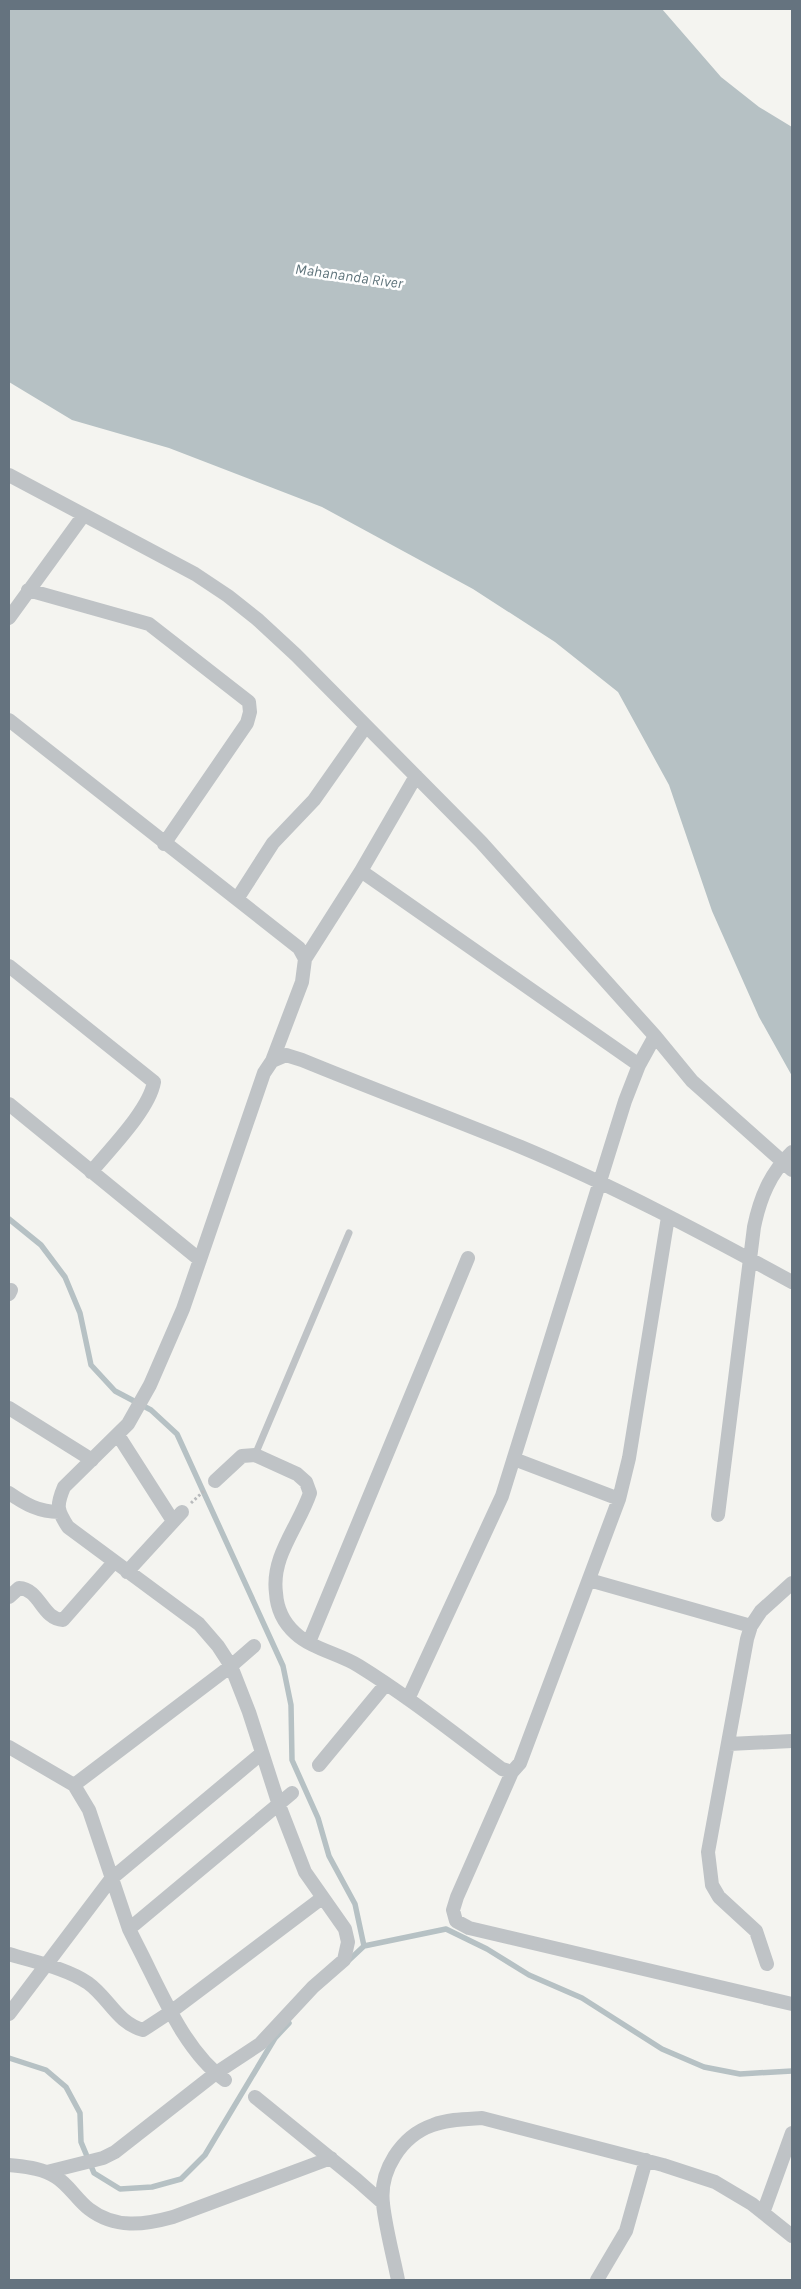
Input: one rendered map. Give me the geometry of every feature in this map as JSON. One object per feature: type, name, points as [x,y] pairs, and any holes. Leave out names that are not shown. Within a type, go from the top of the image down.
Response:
[{"type":"street","points":[[9,474],[83,516],[160,554],[228,596],[296,655],[481,842],[655,1036],[692,1081],[711,1099],[789,1161],[764,1191],[754,1227],[718,1515]]},
{"type":"street","points":[[9,618],[83,516]]},
{"type":"street","points":[[28,590],[149,624],[249,702],[250,712],[247,723],[164,844]]},
{"type":"street","points":[[9,720],[164,844],[288,938],[299,948],[305,959]]},
{"type":"street","points":[[237,899],[273,843],[318,794],[366,726]]},
{"type":"street","points":[[47,2172],[103,2158],[115,2152],[220,2076],[260,2044],[313,1987],[344,1960],[348,1942],[345,1929],[305,1872],[279,1805],[231,1666],[199,1624],[68,1527],[59,1512],[58,1500],[64,1487],[128,1424],[150,1386],[183,1309],[264,1073],[272,1062],[302,982],[305,959],[361,871],[416,776]]},
{"type":"street","points":[[361,871],[639,1065]]},
{"type":"street","points":[[9,966],[154,1082],[153,1091],[145,1105],[91,1172]]},
{"type":"street","points":[[408,1699],[502,1496],[625,1101],[639,1065],[655,1036]]},
{"type":"street","points":[[272,1062],[286,1055],[302,1060],[521,1147],[600,1183],[792,1282]]},
{"type":"street","points":[[9,1104],[200,1260]]},
{"type":"street","points":[[668,1217],[629,1458],[619,1499],[520,1763],[512,1772],[456,1897],[453,1910],[456,1921],[469,1928],[792,2004]]},
{"type":"street","points":[[309,1642],[468,1258]]},
{"type":"street","points":[[9,1408],[92,1460]]},
{"type":"street","points":[[118,1435],[177,1516],[127,1572]]},
{"type":"street","points":[[215,1481],[242,1456],[254,1455],[297,1474],[306,1482],[310,1493],[278,1562],[276,1576],[279,1610],[283,1626],[309,1642],[358,1665],[408,1699],[502,1769],[512,1772]]},
{"type":"street","points":[[514,1459],[619,1499]]},
{"type":"street","points":[[9,1493],[33,1508],[45,1512],[59,1512]]},
{"type":"street","points":[[9,1597],[18,1588],[25,1588],[32,1592],[49,1614],[57,1620],[63,1620],[114,1562]]},
{"type":"street","points":[[589,1580],[751,1626]]},
{"type":"street","points":[[768,1964],[756,1931],[718,1897],[712,1886],[708,1852],[751,1626],[761,1611],[792,1583]]},
{"type":"street","points":[[74,1785],[231,1666],[254,1646]]},
{"type":"street","points":[[319,1765],[386,1684]]},
{"type":"street","points":[[728,1744],[792,1742]]},
{"type":"street","points":[[9,1746],[74,1785],[88,1810],[129,1929],[172,2011],[195,2050],[220,2076]]},
{"type":"street","points":[[9,2014],[111,1879],[262,1753]]},
{"type":"street","points":[[129,1929],[292,1793]]},
{"type":"street","points":[[9,1954],[88,1983],[99,1992],[121,2018],[132,2027],[143,2030],[172,2011],[322,1898]]},
{"type":"street","points":[[255,2097],[383,2203]]},
{"type":"street","points":[[398,2280],[383,2203],[390,2162],[406,2141],[431,2125],[455,2120],[482,2118],[646,2160],[715,2182],[732,2191],[792,2236]]},
{"type":"street","points":[[763,2213],[792,2133]]},
{"type":"street","points":[[9,2165],[32,2167],[47,2172],[58,2178],[89,2209],[109,2220],[128,2224],[152,2222],[173,2217],[331,2158]]},
{"type":"street","points":[[597,2280],[626,2231],[646,2160]]},
{"type":"lane","points":[[254,1455],[349,1233]]},
{"type":"path","points":[[177,1516],[215,1481]]},
{"type":"water","name":"Mahananda River","points":[[9,9],[662,9],[721,77],[759,107],[792,127],[792,1076],[759,1017],[712,911],[669,785],[618,692],[555,642],[473,589],[322,507],[169,448],[72,420],[9,382]]},
{"type":"waterway","points":[[9,1219],[41,1245],[65,1277],[80,1313],[91,1365],[115,1391],[151,1410],[177,1434],[283,1666],[291,1705],[292,1760],[318,1818],[329,1856],[355,1904],[364,1946]]},
{"type":"waterway","points":[[347,1962],[364,1946],[446,1929],[487,1949],[529,1975],[582,1998],[662,2049],[704,2067],[740,2074],[792,2071]]},
{"type":"waterway","points":[[9,2058],[46,2070],[66,2087],[80,2113],[81,2142],[94,2173],[120,2189],[152,2187],[181,2179],[205,2155],[275,2038],[289,2023]]}]
